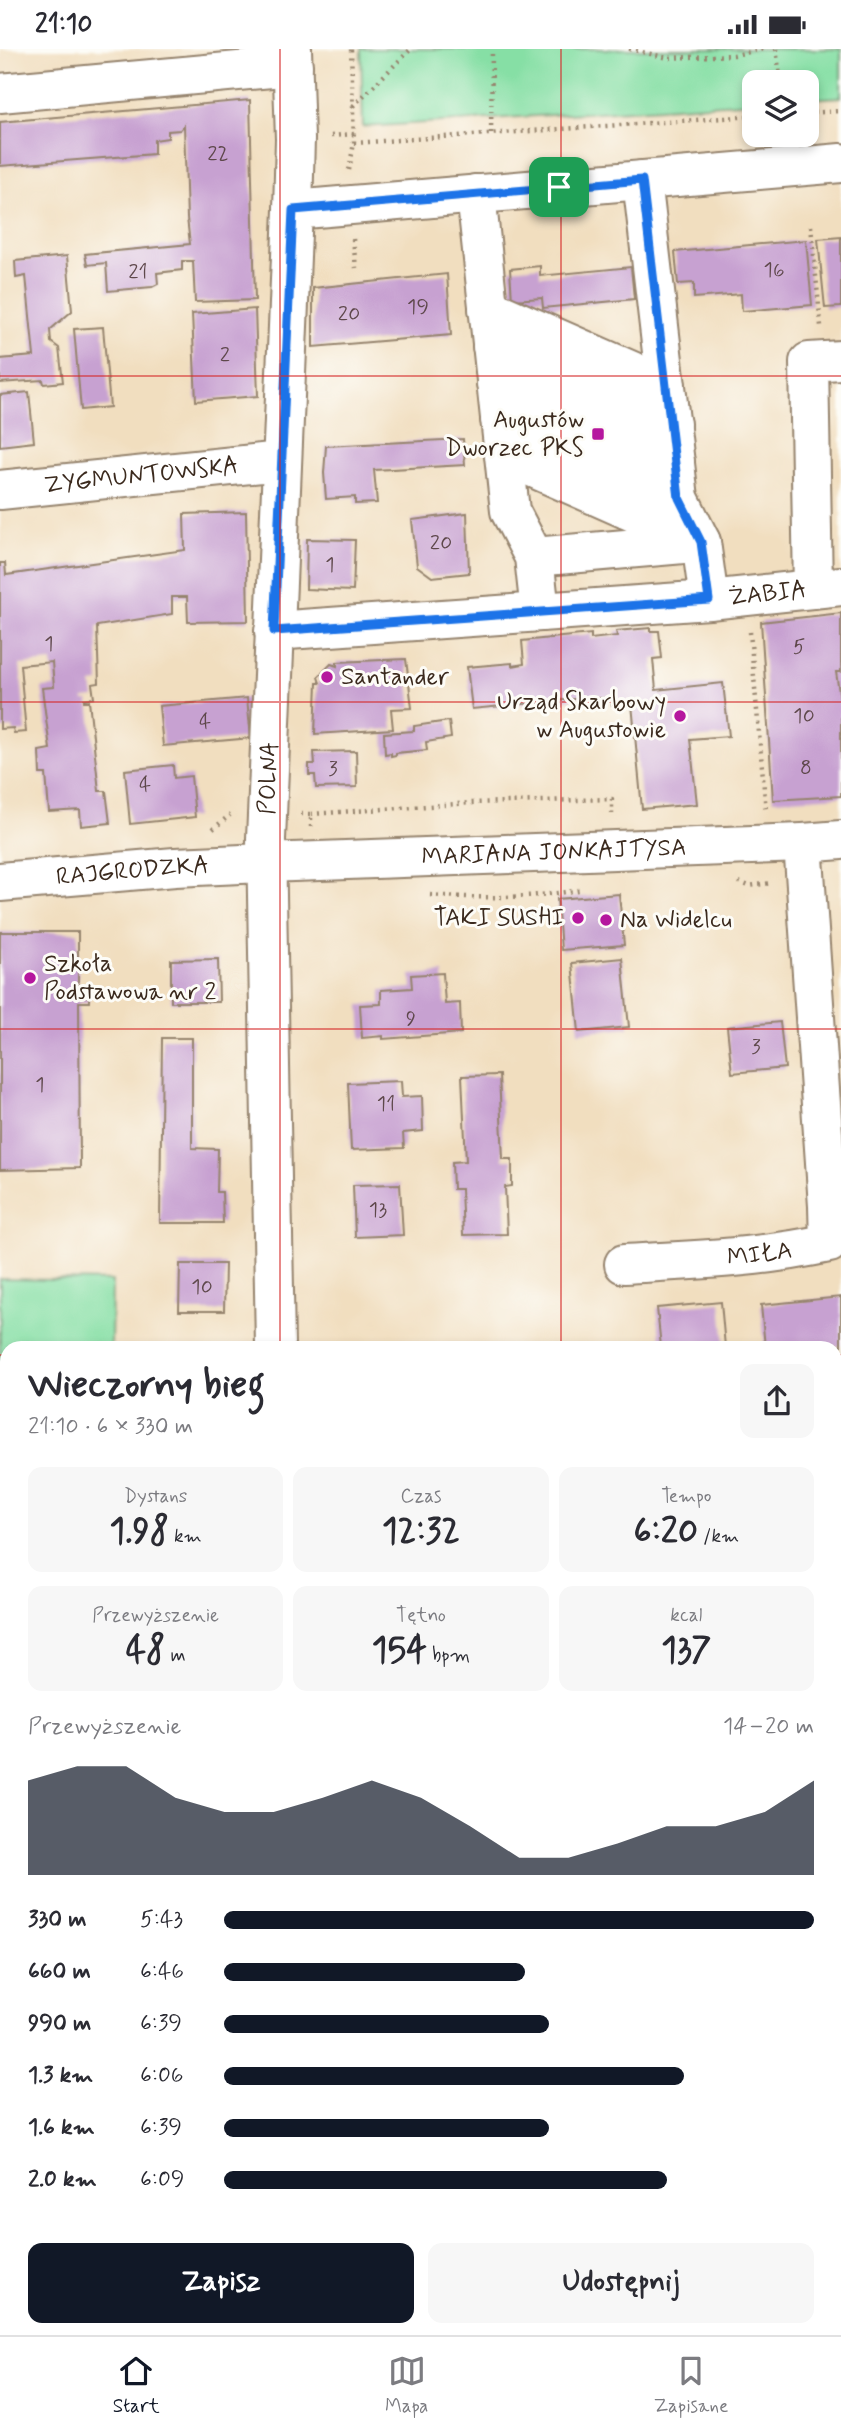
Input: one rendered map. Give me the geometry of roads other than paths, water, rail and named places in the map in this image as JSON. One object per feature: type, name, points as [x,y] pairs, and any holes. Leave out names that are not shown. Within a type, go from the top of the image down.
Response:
[{"type":"street","points":[[0,93],[293,57]]},
{"type":"street","name":"POLNA","points":[[275,1341],[266,863],[293,210],[293,57]]},
{"type":"street","points":[[293,210],[841,163]]},
{"type":"street","points":[[642,180],[677,480],[701,542],[709,600]]},
{"type":"street","points":[[476,194],[510,511],[534,557],[540,612]]},
{"type":"street","points":[[488,308],[666,386]]},
{"type":"street","points":[[492,346],[671,424]]},
{"type":"street","points":[[827,588],[809,362],[833,360]]},
{"type":"street","points":[[500,419],[677,480]]},
{"type":"street","points":[[500,419],[701,542]]},
{"type":"street","name":"ZYGMUNTOWSKA","points":[[0,490],[281,461]]},
{"type":"street","points":[[534,557],[701,542]]},
{"type":"street","name":"ŻABIA","points":[[274,631],[709,600],[827,588]]},
{"type":"street","name":"MARIANA JONKAJTYSA","points":[[266,863],[841,840]]},
{"type":"street","name":"MIŁA","points":[[624,1263],[779,1252],[835,1243],[828,1206],[786,843]]},
{"type":"street","name":"RAJGRODZKA","points":[[0,882],[175,867],[266,863]]},
{"type":"place","name":"Augustów Dworzec PKS","points":[[598,434]]},
{"type":"place","name":"Santander","points":[[327,677]]},
{"type":"place","name":"Urząd Skarbowy w Augustowie","points":[[680,716]]},
{"type":"place","name":"TAKI SUSHI","points":[[578,918]]},
{"type":"place","name":"Na Widelcu","points":[[606,920]]},
{"type":"place","name":"Szkoła Podstawowa nr 2","points":[[30,978]]}]
